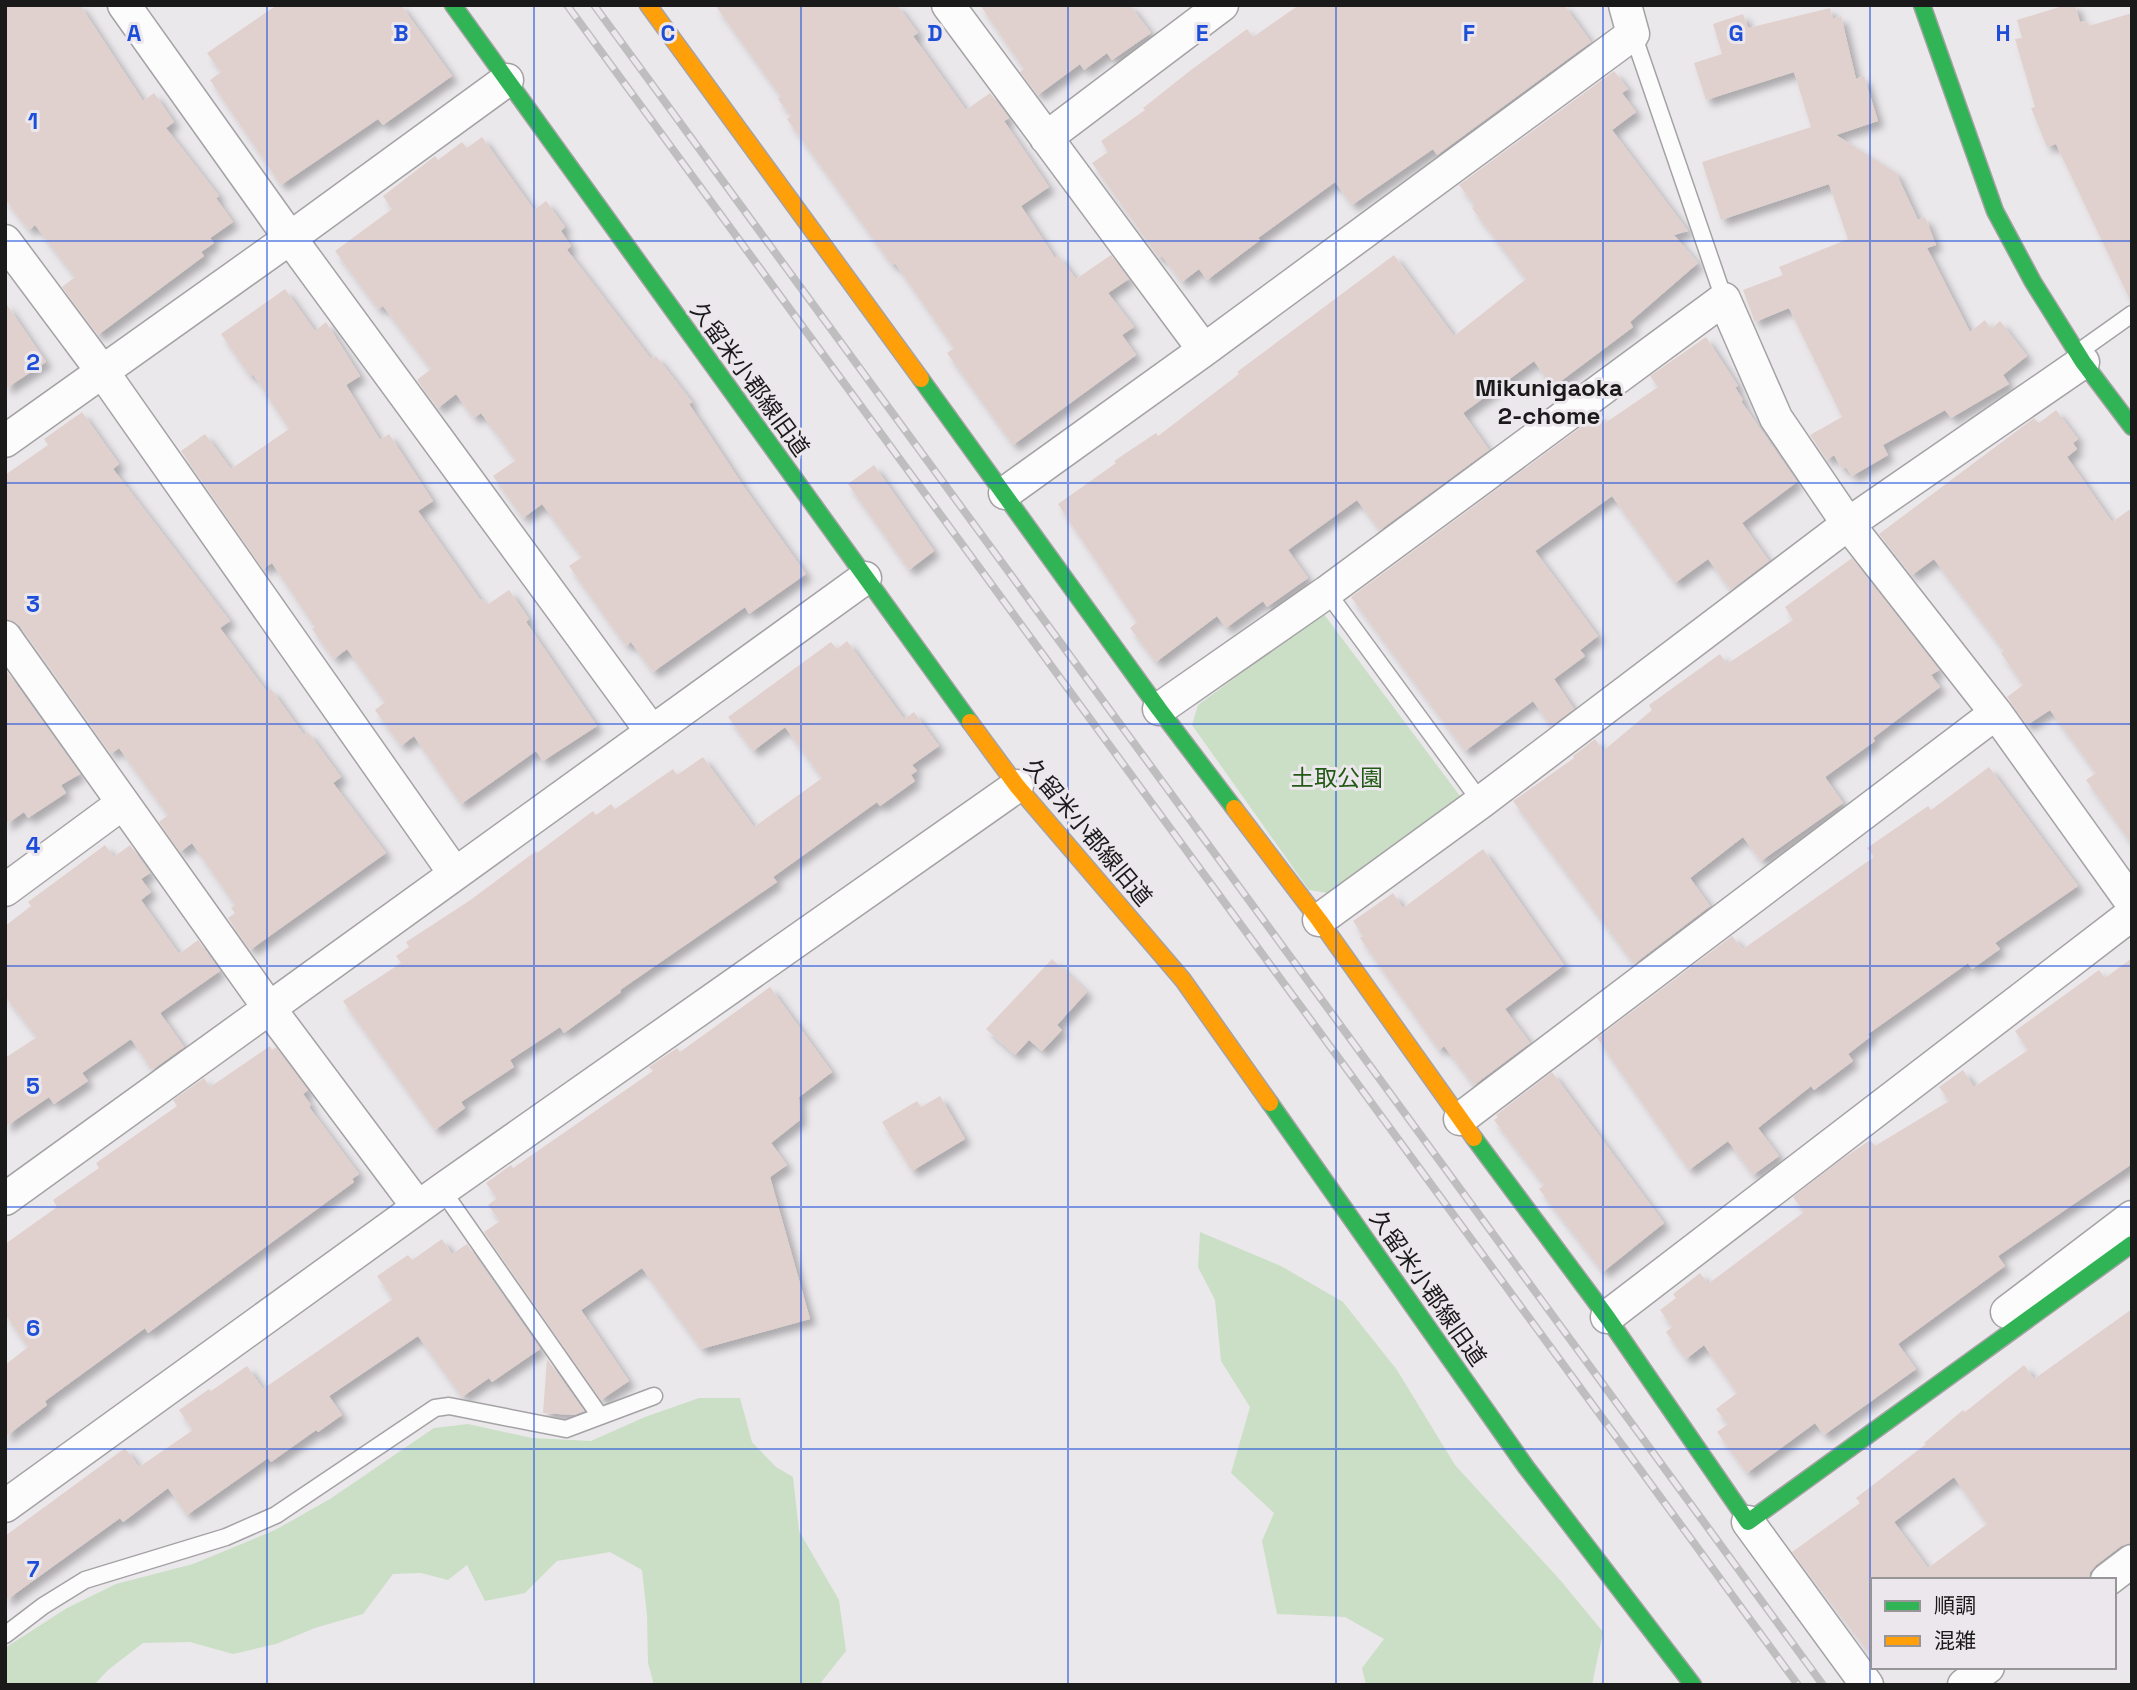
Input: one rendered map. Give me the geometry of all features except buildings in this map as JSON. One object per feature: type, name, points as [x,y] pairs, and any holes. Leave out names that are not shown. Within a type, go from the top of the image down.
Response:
[{"type":"street","points":[[124,5],[290,238],[652,732]]},
{"type":"street","name":"久留米小郡線旧道","points":[[453,5],[1017,786],[1183,979],[1526,1467],[1693,1685]]},
{"type":"street","points":[[648,5],[1005,493],[1159,709],[1319,920],[1460,1119],[1607,1317],[1745,1518],[1867,1685]]},
{"type":"street","points":[[948,5],[1204,351]]},
{"type":"street","points":[[1046,138],[1222,5]]},
{"type":"street","points":[[1922,5],[1995,211],[2033,282],[2080,357],[2132,427]]},
{"type":"street","points":[[1005,493],[1204,351],[1629,19]]},
{"type":"street","points":[[5,441],[507,80]]},
{"type":"street","points":[[5,241],[102,371],[455,874]]},
{"type":"street","points":[[1159,709],[1326,592],[1724,299],[1776,418],[1848,524],[1996,713],[2132,902]]},
{"type":"street","points":[[1319,920],[1481,802],[1848,524],[2080,357]]},
{"type":"street","points":[[5,1199],[865,578]]},
{"type":"street","points":[[5,637],[268,1008],[430,1198]]},
{"type":"street","points":[[1460,1119],[1996,713]]},
{"type":"street","points":[[5,1506],[430,1198],[1017,786]]},
{"type":"street","points":[[5,890],[123,803]]},
{"type":"street","points":[[1607,1317],[2132,914]]},
{"type":"street","points":[[1745,1518],[2132,1217]]},
{"type":"street","points":[[1745,1518],[2132,1244]]},
{"type":"street","points":[[2110,1578],[2132,1561]]},
{"type":"street","points":[[1964,1685],[1985,1669]]},
{"type":"lane","points":[[1629,19],[1724,299]]},
{"type":"lane","points":[[2080,357],[2132,314]]},
{"type":"lane","points":[[1326,592],[1481,802]]},
{"type":"lane","points":[[430,1198],[600,1416]]},
{"type":"lane","points":[[5,1635],[43,1606],[85,1580],[226,1537],[276,1516],[435,1408],[449,1406],[566,1429],[654,1396]]},
{"type":"green space","name":"土取公園","points":[[1323,613],[1460,796],[1334,894],[1309,890],[1192,725],[1198,705]]},
{"type":"green space","points":[[1200,1232],[1281,1266],[1343,1302],[1397,1370],[1455,1465],[1561,1581],[1603,1632],[1592,1685],[1366,1685],[1362,1668],[1384,1639],[1345,1617],[1277,1614],[1262,1541],[1274,1513],[1231,1473],[1250,1407],[1221,1361],[1215,1300],[1198,1267]]},
{"type":"green space","points":[[699,1398],[740,1398],[752,1442],[776,1467],[793,1477],[799,1531],[839,1600],[846,1651],[819,1685],[654,1685],[648,1663],[642,1570],[610,1552],[557,1561],[525,1593],[485,1601],[467,1565],[448,1580],[421,1573],[393,1574],[363,1614],[315,1628],[276,1644],[233,1654],[190,1642],[143,1643],[108,1670],[94,1685],[5,1685],[5,1648],[67,1608],[116,1584],[193,1564],[275,1530],[330,1499],[434,1428],[468,1424],[532,1438],[591,1441],[645,1417]]},
{"type":"railway","points":[[567,5],[1798,1685]]},
{"type":"railway","points":[[594,5],[1823,1685]]},
{"type":"traffic: fast","points":[[453,5],[970,722]]},
{"type":"traffic: fast","points":[[1922,5],[1995,211],[2033,282],[2083,362],[2132,427]]},
{"type":"traffic: fast","points":[[921,379],[1159,709],[1234,808]]},
{"type":"traffic: fast","points":[[1270,1103],[1526,1467],[1693,1685]]},
{"type":"traffic: fast","points":[[1474,1138],[1607,1317],[1748,1522],[2132,1244]]},
{"type":"traffic: slow","points":[[648,5],[921,379]]},
{"type":"traffic: slow","points":[[970,722],[1017,786],[1183,980],[1270,1103]]},
{"type":"traffic: slow","points":[[1234,808],[1319,920],[1474,1138]]},
{"type":"district","name":"Mikunigaoka 2-chome","points":[[1549,401]]}]
